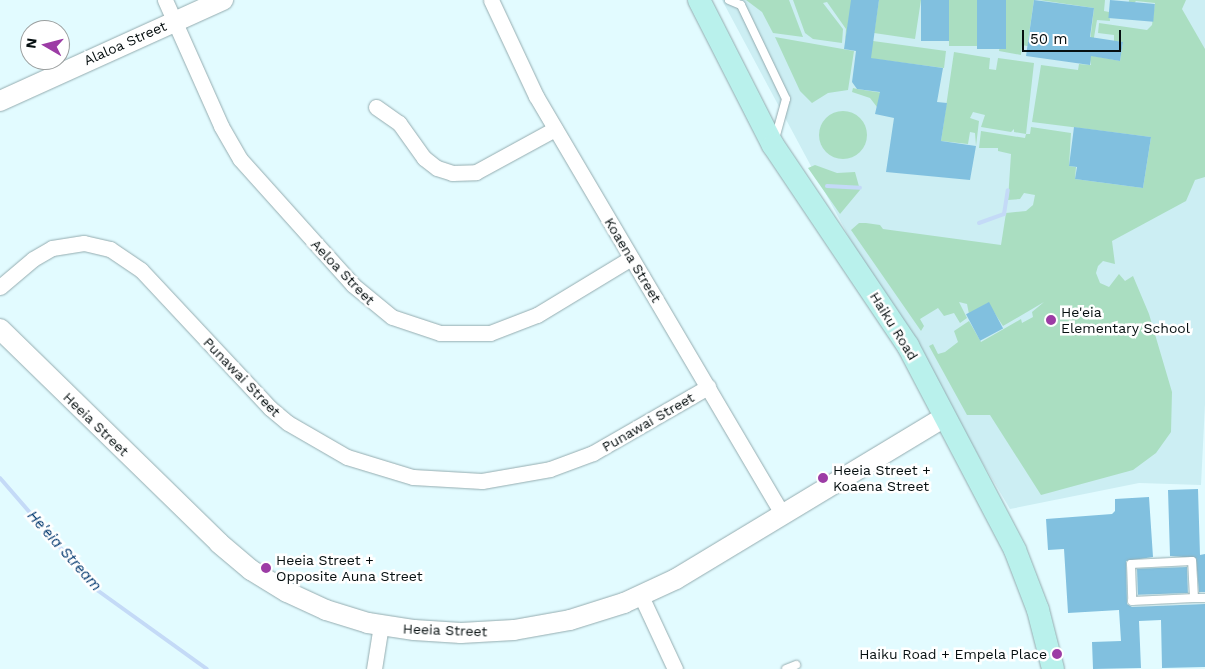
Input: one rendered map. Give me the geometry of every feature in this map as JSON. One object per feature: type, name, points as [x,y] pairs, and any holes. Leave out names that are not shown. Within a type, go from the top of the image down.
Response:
[{"type":"main road","name":"Haiku Road","points":[[699,0],[773,146],[893,321],[946,417],[1015,550],[1038,610],[1054,669]]},
{"type":"street","name":"Aeloa Street","points":[[165,0],[221,126],[240,159],[359,291],[392,317],[440,333],[474,335],[506,329],[537,315],[631,258]]},
{"type":"street","name":"Alaloa Street","points":[[0,101],[224,0]]},
{"type":"street","name":"Koaena Street","points":[[491,0],[536,96],[783,515]]},
{"type":"street","points":[[376,106],[399,123],[424,158],[437,168],[452,173],[476,172],[555,129]]},
{"type":"street","name":"Punawai Street","points":[[0,287],[33,259],[52,248],[84,244],[110,249],[141,270],[270,408],[288,422],[347,458],[391,472],[429,480],[482,481],[550,469],[593,453],[708,387]]},
{"type":"street","name":"Heeia Street","points":[[0,329],[235,557],[269,582],[305,601],[381,625],[438,632],[514,630],[570,620],[641,596],[676,579],[946,417]]},
{"type":"street","points":[[641,596],[675,669]]},
{"type":"street","points":[[374,669],[381,625]]},
{"type":"lane","points":[[729,0],[740,5],[786,99],[773,146]]},
{"type":"lane","points":[[1194,598],[1192,561],[1131,564],[1132,601],[1205,598]]},
{"type":"lane","points":[[786,669],[796,665]]},
{"type":"shaded area","name":"He'eia Elementary School","points":[[722,0],[1205,0],[1205,404],[1201,485],[1139,483],[1010,509],[849,237]]},
{"type":"green space","points":[[746,0],[789,0],[803,37],[773,33],[762,12]]},
{"type":"green space","points":[[793,0],[852,0],[845,43],[846,29],[827,2],[823,3],[843,29],[842,43],[813,39],[805,33]]},
{"type":"green space","points":[[879,0],[921,0],[915,39],[874,33]]},
{"type":"green space","points":[[949,0],[977,0],[977,46],[949,46]]},
{"type":"green space","points":[[1006,0],[1034,0],[1028,41],[1033,42],[1032,47],[1022,45],[1021,55],[999,51]]},
{"type":"green space","points":[[1039,0],[1105,0],[1104,11],[1109,12],[1110,21],[1097,20],[1092,49],[1089,50],[1094,8]]},
{"type":"green space","points":[[1129,0],[1186,0],[1182,9],[1205,49],[1205,177],[1195,180],[1186,201],[1112,241],[1115,264],[1103,261],[1098,266],[1096,273],[1100,283],[1109,287],[1119,274],[1125,281],[1133,276],[1149,314],[1172,392],[1171,432],[1156,453],[1133,470],[1041,495],[990,415],[967,415],[929,346],[933,344],[938,354],[945,352],[958,342],[954,331],[969,321],[981,342],[1021,319],[1022,323],[1033,317],[1032,312],[1044,302],[1003,326],[988,303],[969,314],[967,304],[959,302],[967,318],[960,323],[954,313],[944,316],[938,308],[920,319],[924,326],[921,331],[851,230],[859,223],[866,223],[880,225],[883,229],[1001,245],[1006,213],[1026,211],[1033,205],[1035,195],[1024,193],[1020,199],[1008,200],[1011,154],[998,151],[998,148],[979,148],[981,131],[1025,138],[1026,134],[1030,134],[1031,127],[1071,133],[1069,166],[1076,167],[1075,179],[1143,188],[1151,137],[1032,122],[1041,65],[1078,70],[1079,64],[1091,65],[1089,55],[1120,61],[1123,42],[1114,41],[1114,35],[1098,33],[1099,23],[1147,30],[1152,25],[1155,3],[1136,1],[1128,10]]},
{"type":"green space","points":[[775,37],[854,51],[848,90],[828,93],[812,103],[800,91]]},
{"type":"green space","points":[[873,41],[946,51],[944,68],[859,57]]},
{"type":"green space","points":[[954,52],[990,58],[989,69],[996,70],[998,58],[1034,63],[1026,134],[1014,132],[1014,129],[1011,132],[981,127],[985,115],[973,112],[970,118],[979,121],[976,146],[975,133],[970,132],[968,144],[941,141]]},
{"type":"green space","points":[[853,88],[936,101],[877,107],[870,98],[852,92]]},
{"type":"green space","points":[[843,111],[852,113],[860,118],[865,126],[867,135],[865,144],[860,152],[852,157],[843,159],[834,157],[826,152],[821,144],[819,135],[821,126],[826,118],[834,113]]},
{"type":"green space","points":[[815,165],[837,173],[855,172],[860,190],[840,214],[808,168]]},
{"type":"building","points":[[851,0],[879,0],[871,58],[943,68],[937,102],[947,103],[941,141],[976,146],[970,180],[886,172],[894,118],[875,114],[880,92],[857,89],[852,82],[856,51],[844,49]]},
{"type":"building","points":[[921,0],[949,0],[949,41],[921,41]]},
{"type":"building","points":[[977,0],[1006,0],[1006,49],[977,49]]},
{"type":"building","points":[[1034,0],[1094,8],[1090,37],[1123,42],[1120,61],[1091,56],[1090,65],[1026,56]]},
{"type":"building","points":[[1110,0],[1155,4],[1153,22],[1108,18]]},
{"type":"building","points":[[1074,127],[1151,137],[1143,188],[1075,179],[1077,167],[1069,166]]},
{"type":"building","points":[[989,302],[1003,328],[980,341],[966,314]]},
{"type":"building","points":[[1198,489],[1200,555],[1205,554],[1205,592],[1199,592],[1196,558],[1170,556],[1168,490]]},
{"type":"building","points":[[1149,497],[1153,557],[1126,561],[1127,604],[1132,607],[1205,604],[1205,667],[1162,668],[1161,620],[1139,621],[1141,668],[1093,669],[1092,642],[1121,641],[1119,610],[1068,613],[1064,549],[1048,550],[1046,519],[1112,514],[1115,511],[1115,499]]},
{"type":"building","points":[[1187,567],[1188,593],[1138,595],[1137,569]]},
{"type":"waterway","points":[[827,186],[860,188]]},
{"type":"waterway","points":[[979,223],[1004,214],[1008,190]]},
{"type":"waterway","name":"He'eia Stream","points":[[0,478],[97,590],[207,669]]},
{"type":"place","name":"He'eia Elementary School","points":[[1051,320]]},
{"type":"place","name":"Heeia Street + Koaena Street","points":[[823,478]]},
{"type":"place","name":"Heeia Street + Opposite Auna Street","points":[[266,568]]},
{"type":"place","name":"Haiku Road + Empela Place","points":[[1057,654]]}]
